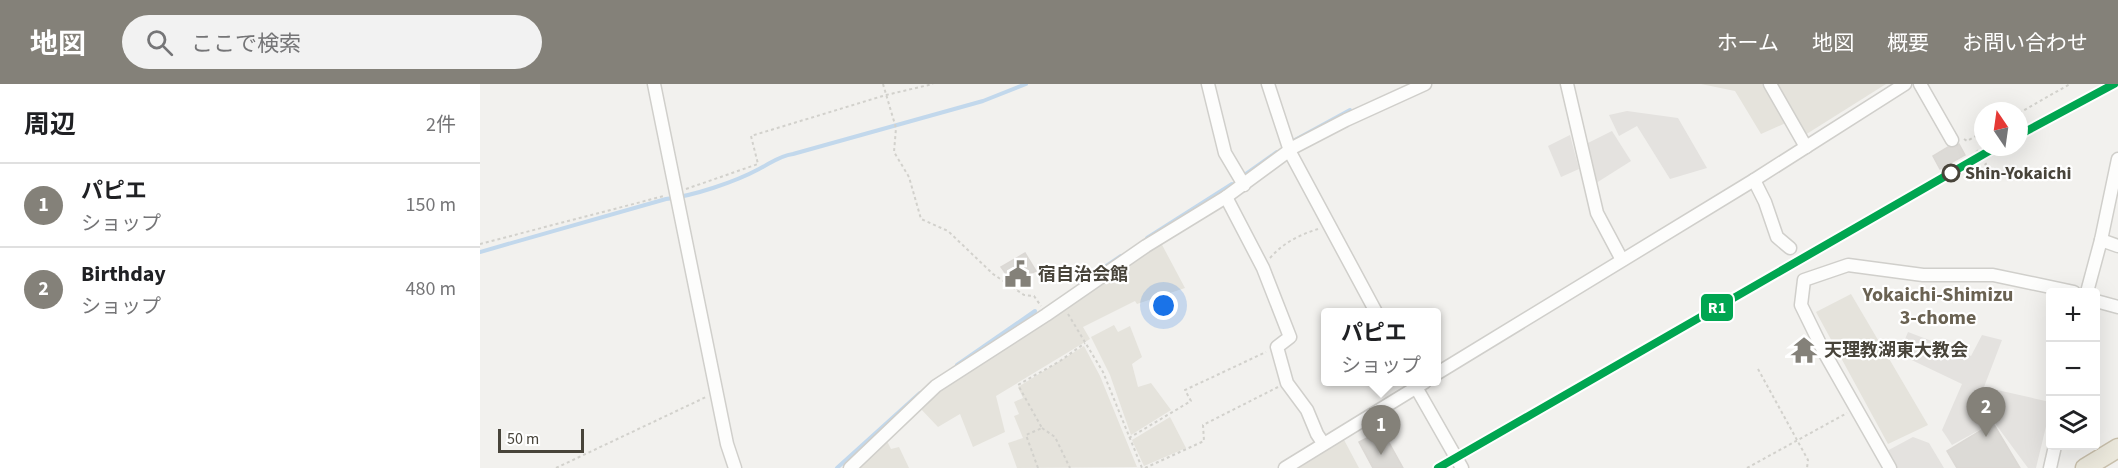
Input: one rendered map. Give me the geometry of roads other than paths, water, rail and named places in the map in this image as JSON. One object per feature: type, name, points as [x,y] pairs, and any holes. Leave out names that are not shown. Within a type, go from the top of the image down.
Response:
[{"type":"highway","points":[[2085,468],[2118,448]]},
{"type":"street","points":[[654,84],[716,392],[727,444],[735,468]]},
{"type":"street","points":[[1208,84],[1225,153],[1244,185]]},
{"type":"street","points":[[1268,84],[1290,151],[1374,308]]},
{"type":"street","points":[[850,468],[936,386],[1046,315],[1146,246],[1226,197],[1290,151],[1346,120],[1425,84]]},
{"type":"street","points":[[1567,84],[1597,213],[1622,260]]},
{"type":"street","points":[[1770,84],[1806,147]]},
{"type":"street","points":[[1441,372],[1754,180],[1905,84]]},
{"type":"street","points":[[1920,84],[1949,135]]},
{"type":"street","points":[[2088,288],[2118,159]]},
{"type":"street","points":[[1754,180],[1765,202],[1777,237],[1790,248]]},
{"type":"street","points":[[1226,197],[1263,268],[1290,337],[1277,347],[1287,383],[1306,410],[1323,443]]},
{"type":"street","points":[[2101,240],[2118,246]]},
{"type":"street","points":[[1890,468],[1824,352],[1801,304],[1804,280],[1848,265],[1923,275],[1993,275],[2055,288]]},
{"type":"street","points":[[2100,301],[2118,307]]},
{"type":"street","points":[[1285,468],[1413,386]]},
{"type":"street","points":[[1420,386],[1462,468]]},
{"type":"street","points":[[2050,468],[2054,450]]},
{"type":"waterway","points":[[480,252],[666,199],[714,188],[749,174],[783,156],[983,101],[1026,84]]},
{"type":"waterway","points":[[1295,140],[1350,110]]},
{"type":"waterway","points":[[1246,174],[1277,152]]},
{"type":"waterway","points":[[1147,238],[1232,184]]},
{"type":"waterway","points":[[1080,284],[1121,256]]},
{"type":"waterway","points":[[957,365],[1035,311]]},
{"type":"waterway","points":[[837,468],[920,393]]},
{"type":"place","name":"Shin-Yokaichi","points":[[1951,173]]},
{"type":"place","name":"宿自治会館","points":[[1018,274]]},
{"type":"place","name":"天理教湖東大教会","points":[[1804,350]]},
{"type":"place","name":"Birthday","points":[[1986,437]]},
{"type":"place","name":"パピエ","points":[[1381,455]]},
{"type":"district","name":"Yokaichi-Shimizu 3-chome","points":[[1938,306]]}]
